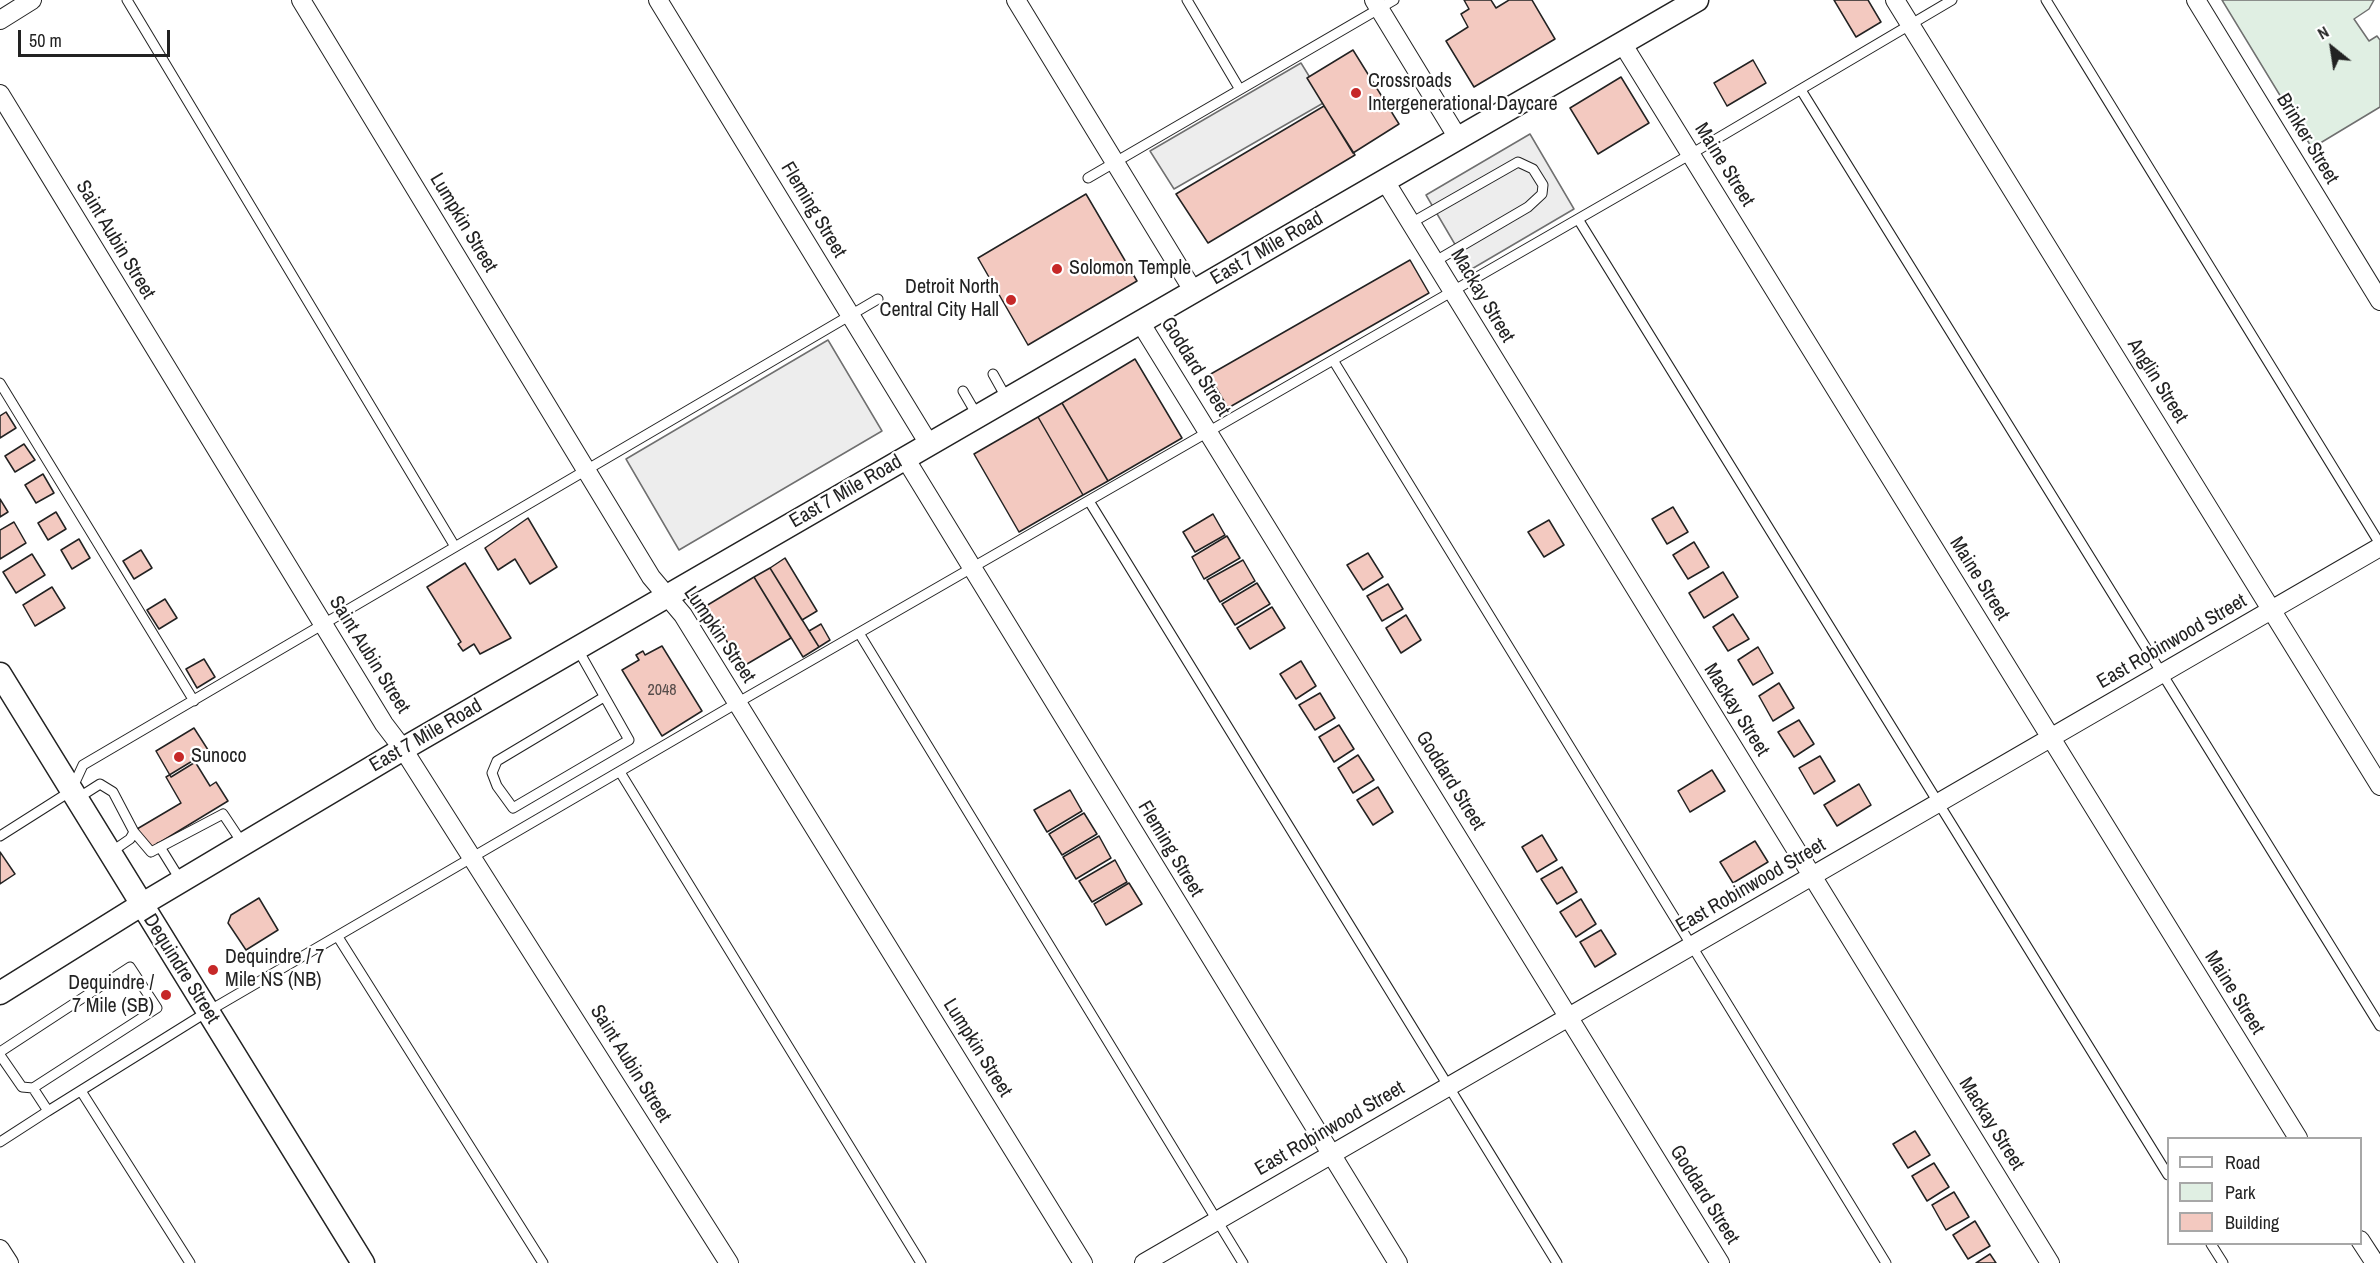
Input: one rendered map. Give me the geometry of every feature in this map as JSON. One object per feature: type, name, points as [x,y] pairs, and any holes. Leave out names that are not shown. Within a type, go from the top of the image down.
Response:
[{"type":"street","points":[[0,20],[32,0]]},
{"type":"street","name":"Lumpkin Street","points":[[301,0],[651,577],[683,615],[1083,1263]]},
{"type":"street","name":"Fleming Street","points":[[658,0],[929,444]]},
{"type":"street","name":"Goddard Street","points":[[1016,0],[1194,292]]},
{"type":"street","name":"East 7 Mile Road","points":[[0,993],[141,905],[403,748],[1697,0]]},
{"type":"street","name":"Anglin Street","points":[[1895,0],[2380,786]]},
{"type":"street","name":"Brinker Street","points":[[2196,0],[2380,301]]},
{"type":"street","points":[[1382,3],[1458,138]]},
{"type":"street","name":"Maine Street","points":[[1622,43],[2297,1137]]},
{"type":"street","name":"Saint Aubin Street","points":[[0,94],[384,724],[403,748],[729,1263]]},
{"type":"street","name":"Mackay Street","points":[[1385,181],[2050,1263]]},
{"type":"street","name":"Goddard Street","points":[[1140,322],[1720,1263]]},
{"type":"street","name":"Fleming Street","points":[[904,458],[1398,1263]]},
{"type":"street","name":"East Robinwood Street","points":[[1144,1263],[2380,546]]},
{"type":"street","name":"Dequindre Street","points":[[0,674],[363,1263]]},
{"type":"street","points":[[2362,1242],[2374,1263]]},
{"type":"street","points":[[0,1249],[9,1263]]},
{"type":"lane","points":[[127,0],[454,546]]},
{"type":"lane","points":[[1187,0],[1239,88]]},
{"type":"lane","points":[[0,1142],[207,1012],[737,703],[1691,154],[1952,0]]},
{"type":"lane","points":[[2046,0],[2380,546]]},
{"type":"lane","points":[[1088,178],[1382,3]]},
{"type":"lane","points":[[1801,90],[2380,1026]]},
{"type":"lane","points":[[1411,223],[1518,162],[1533,169],[1543,185],[1542,194],[1528,207],[1434,262]]},
{"type":"lane","points":[[1578,219],[2167,1172]]},
{"type":"lane","points":[[74,795],[83,765],[878,299]]},
{"type":"lane","points":[[1333,360],[1886,1263]]},
{"type":"lane","points":[[993,374],[1008,399]]},
{"type":"lane","points":[[0,383],[194,701]]},
{"type":"lane","points":[[963,391],[978,416]]},
{"type":"lane","points":[[1089,501],[1557,1263]]},
{"type":"lane","points":[[859,633],[1243,1263]]},
{"type":"lane","points":[[577,648],[629,740],[513,808],[497,786],[492,773],[497,761],[604,697]]},
{"type":"lane","points":[[620,772],[921,1263]]},
{"type":"lane","points":[[0,837],[74,795],[100,784],[113,792],[146,850],[151,852],[219,813],[228,818],[243,844]]},
{"type":"lane","points":[[110,854],[130,839],[134,832]]},
{"type":"lane","points":[[160,847],[181,881]]},
{"type":"lane","points":[[338,937],[543,1263]]},
{"type":"lane","points":[[130,967],[157,1008],[33,1088],[22,1087],[0,1053],[130,967]]},
{"type":"lane","points":[[33,1088],[48,1111]]},
{"type":"lane","points":[[81,1091],[190,1263]]},
{"type":"lane","points":[[2212,1245],[2223,1263]]},
{"type":"green space","points":[[2222,0],[2374,0],[2369,9],[2354,19],[2369,41],[2377,36],[2380,40],[2380,107],[2312,148]]},
{"type":"shaded area","points":[[1301,63],[1325,102],[1174,189],[1150,151]]},
{"type":"shaded area","points":[[1530,134],[1574,209],[1470,270],[1426,195]]},
{"type":"shaded area","points":[[828,340],[882,431],[679,550],[626,459]]},
{"type":"building","points":[[1464,0],[1491,0],[1496,8],[1509,0],[1532,0],[1555,39],[1474,87],[1446,41],[1468,27],[1461,14],[1469,9]]},
{"type":"building","points":[[1834,0],[1868,0],[1881,22],[1856,37]]},
{"type":"building","name":"Crossroads Intergenerational Daycare","points":[[1353,50],[1399,124],[1353,153],[1307,78]]},
{"type":"building","points":[[1753,60],[1766,83],[1727,106],[1714,83]]},
{"type":"building","points":[[1621,77],[1649,123],[1598,154],[1570,108]]},
{"type":"building","points":[[1324,106],[1355,155],[1208,243],[1176,194]]},
{"type":"building","name":"Solomon Temple","points":[[1086,194],[1137,281],[1028,345],[978,258]]},
{"type":"building","points":[[1410,260],[1429,293],[1228,408],[1209,375]]},
{"type":"building","points":[[1135,359],[1182,438],[1108,481],[1062,403]]},
{"type":"building","points":[[1062,403],[1108,481],[1083,495],[1038,417]]},
{"type":"building","points":[[6,412],[16,428],[0,438],[0,416]]},
{"type":"building","points":[[1038,417],[1083,495],[1019,532],[974,454]]},
{"type":"building","points":[[24,444],[35,460],[15,472],[5,456]]},
{"type":"building","points":[[43,474],[54,493],[36,503],[25,485]]},
{"type":"building","points":[[0,499],[8,512],[0,517]]},
{"type":"building","points":[[1673,507],[1688,532],[1667,544],[1652,519]]},
{"type":"building","points":[[56,512],[66,529],[48,540],[38,523]]},
{"type":"building","points":[[1213,514],[1225,535],[1195,552],[1183,532]]},
{"type":"building","points":[[528,518],[557,567],[530,584],[515,559],[498,570],[485,548]]},
{"type":"building","points":[[1549,520],[1564,545],[1544,557],[1528,532]]},
{"type":"building","points":[[14,522],[26,543],[0,559],[0,530]]},
{"type":"building","points":[[1227,536],[1240,558],[1204,579],[1192,557]]},
{"type":"building","points":[[79,539],[90,558],[72,569],[61,550]]},
{"type":"building","points":[[1694,542],[1709,567],[1688,579],[1673,555]]},
{"type":"building","points":[[141,550],[152,568],[134,579],[123,561]]},
{"type":"building","points":[[1368,553],[1383,577],[1363,590],[1347,565]]},
{"type":"building","points":[[32,554],[45,575],[16,593],[3,572]]},
{"type":"building","points":[[785,558],[817,611],[802,620],[770,568]]},
{"type":"building","points":[[1243,560],[1255,581],[1220,602],[1207,580]]},
{"type":"building","points":[[465,563],[511,638],[480,654],[474,644],[463,651],[458,644],[461,642],[427,587]]},
{"type":"building","points":[[770,568],[819,647],[803,657],[754,577]]},
{"type":"building","points":[[1723,572],[1738,597],[1704,618],[1689,593]]},
{"type":"building","points":[[754,577],[791,638],[742,667],[706,606]]},
{"type":"building","points":[[1257,583],[1270,604],[1235,625],[1222,604]]},
{"type":"building","points":[[1388,584],[1403,609],[1382,621],[1367,596]]},
{"type":"building","points":[[52,587],[65,608],[35,626],[23,605]]},
{"type":"building","points":[[165,599],[177,618],[159,629],[147,610]]},
{"type":"building","points":[[1272,607],[1285,628],[1250,649],[1237,628]]},
{"type":"building","points":[[1733,614],[1749,639],[1728,651],[1713,627]]},
{"type":"building","points":[[1406,615],[1421,640],[1401,653],[1386,628]]},
{"type":"building","points":[[821,624],[830,640],[819,647],[809,631]]},
{"type":"building","points":[[662,646],[702,711],[662,736],[622,670],[639,660],[636,655],[643,651],[645,655]]},
{"type":"building","points":[[1758,647],[1773,673],[1753,685],[1738,660]]},
{"type":"building","points":[[204,659],[215,677],[197,688],[186,669]]},
{"type":"building","points":[[1301,661],[1316,686],[1296,699],[1280,674]]},
{"type":"building","points":[[1779,683],[1794,708],[1773,721],[1759,696]]},
{"type":"building","points":[[1320,693],[1335,718],[1315,730],[1299,705]]},
{"type":"building","points":[[1799,720],[1814,744],[1794,757],[1778,732]]},
{"type":"building","points":[[1339,725],[1354,749],[1334,762],[1319,737]]},
{"type":"building","points":[[194,728],[210,753],[171,777],[156,751]]},
{"type":"building","points":[[1358,755],[1374,780],[1353,793],[1338,768]]},
{"type":"building","points":[[1820,756],[1835,781],[1814,794],[1799,768]]},
{"type":"building","points":[[194,760],[210,786],[216,782],[228,801],[149,849],[137,829],[181,803],[166,777]]},
{"type":"building","points":[[1712,770],[1725,791],[1690,812],[1678,791]]},
{"type":"building","points":[[1859,784],[1871,805],[1837,826],[1824,805]]},
{"type":"building","points":[[1378,787],[1393,812],[1373,825],[1357,800]]},
{"type":"building","points":[[1070,790],[1082,811],[1047,832],[1034,810]]},
{"type":"building","points":[[1084,813],[1097,834],[1062,855],[1049,834]]},
{"type":"building","points":[[1542,835],[1557,860],[1537,872],[1522,847]]},
{"type":"building","points":[[1099,836],[1111,858],[1076,879],[1063,857]]},
{"type":"building","points":[[1755,841],[1768,862],[1733,883],[1720,862]]},
{"type":"building","points":[[0,852],[15,874],[0,884]]},
{"type":"building","points":[[1115,860],[1127,882],[1092,902],[1079,881]]},
{"type":"building","points":[[1562,867],[1577,892],[1557,904],[1541,879]]},
{"type":"building","points":[[1129,883],[1142,904],[1106,925],[1094,904]]},
{"type":"building","points":[[259,898],[278,930],[246,950],[228,923],[231,915]]},
{"type":"building","points":[[1581,899],[1596,924],[1576,937],[1560,912]]},
{"type":"building","points":[[1601,930],[1616,954],[1595,967],[1580,942]]},
{"type":"building","points":[[1915,1131],[1930,1155],[1908,1168],[1893,1144]]},
{"type":"building","points":[[1934,1163],[1949,1187],[1927,1201],[1912,1176]]},
{"type":"building","points":[[1954,1192],[1969,1217],[1946,1230],[1932,1205]]},
{"type":"building","points":[[1975,1221],[1990,1246],[1968,1259],[1953,1235]]},
{"type":"building","points":[[1990,1254],[1996,1263],[1976,1263]]},
{"type":"place","name":"Crossroads Intergenerational Daycare","points":[[1356,93]]},
{"type":"place","name":"Solomon Temple","points":[[1057,269]]},
{"type":"place","name":"Detroit North Central City Hall","points":[[1011,300]]},
{"type":"place","name":"Sunoco","points":[[179,757]]},
{"type":"place","name":"Dequindre / 7 Mile NS (NB)","points":[[213,970]]},
{"type":"place","name":"Dequindre / 7 Mile (SB)","points":[[166,995]]}]
